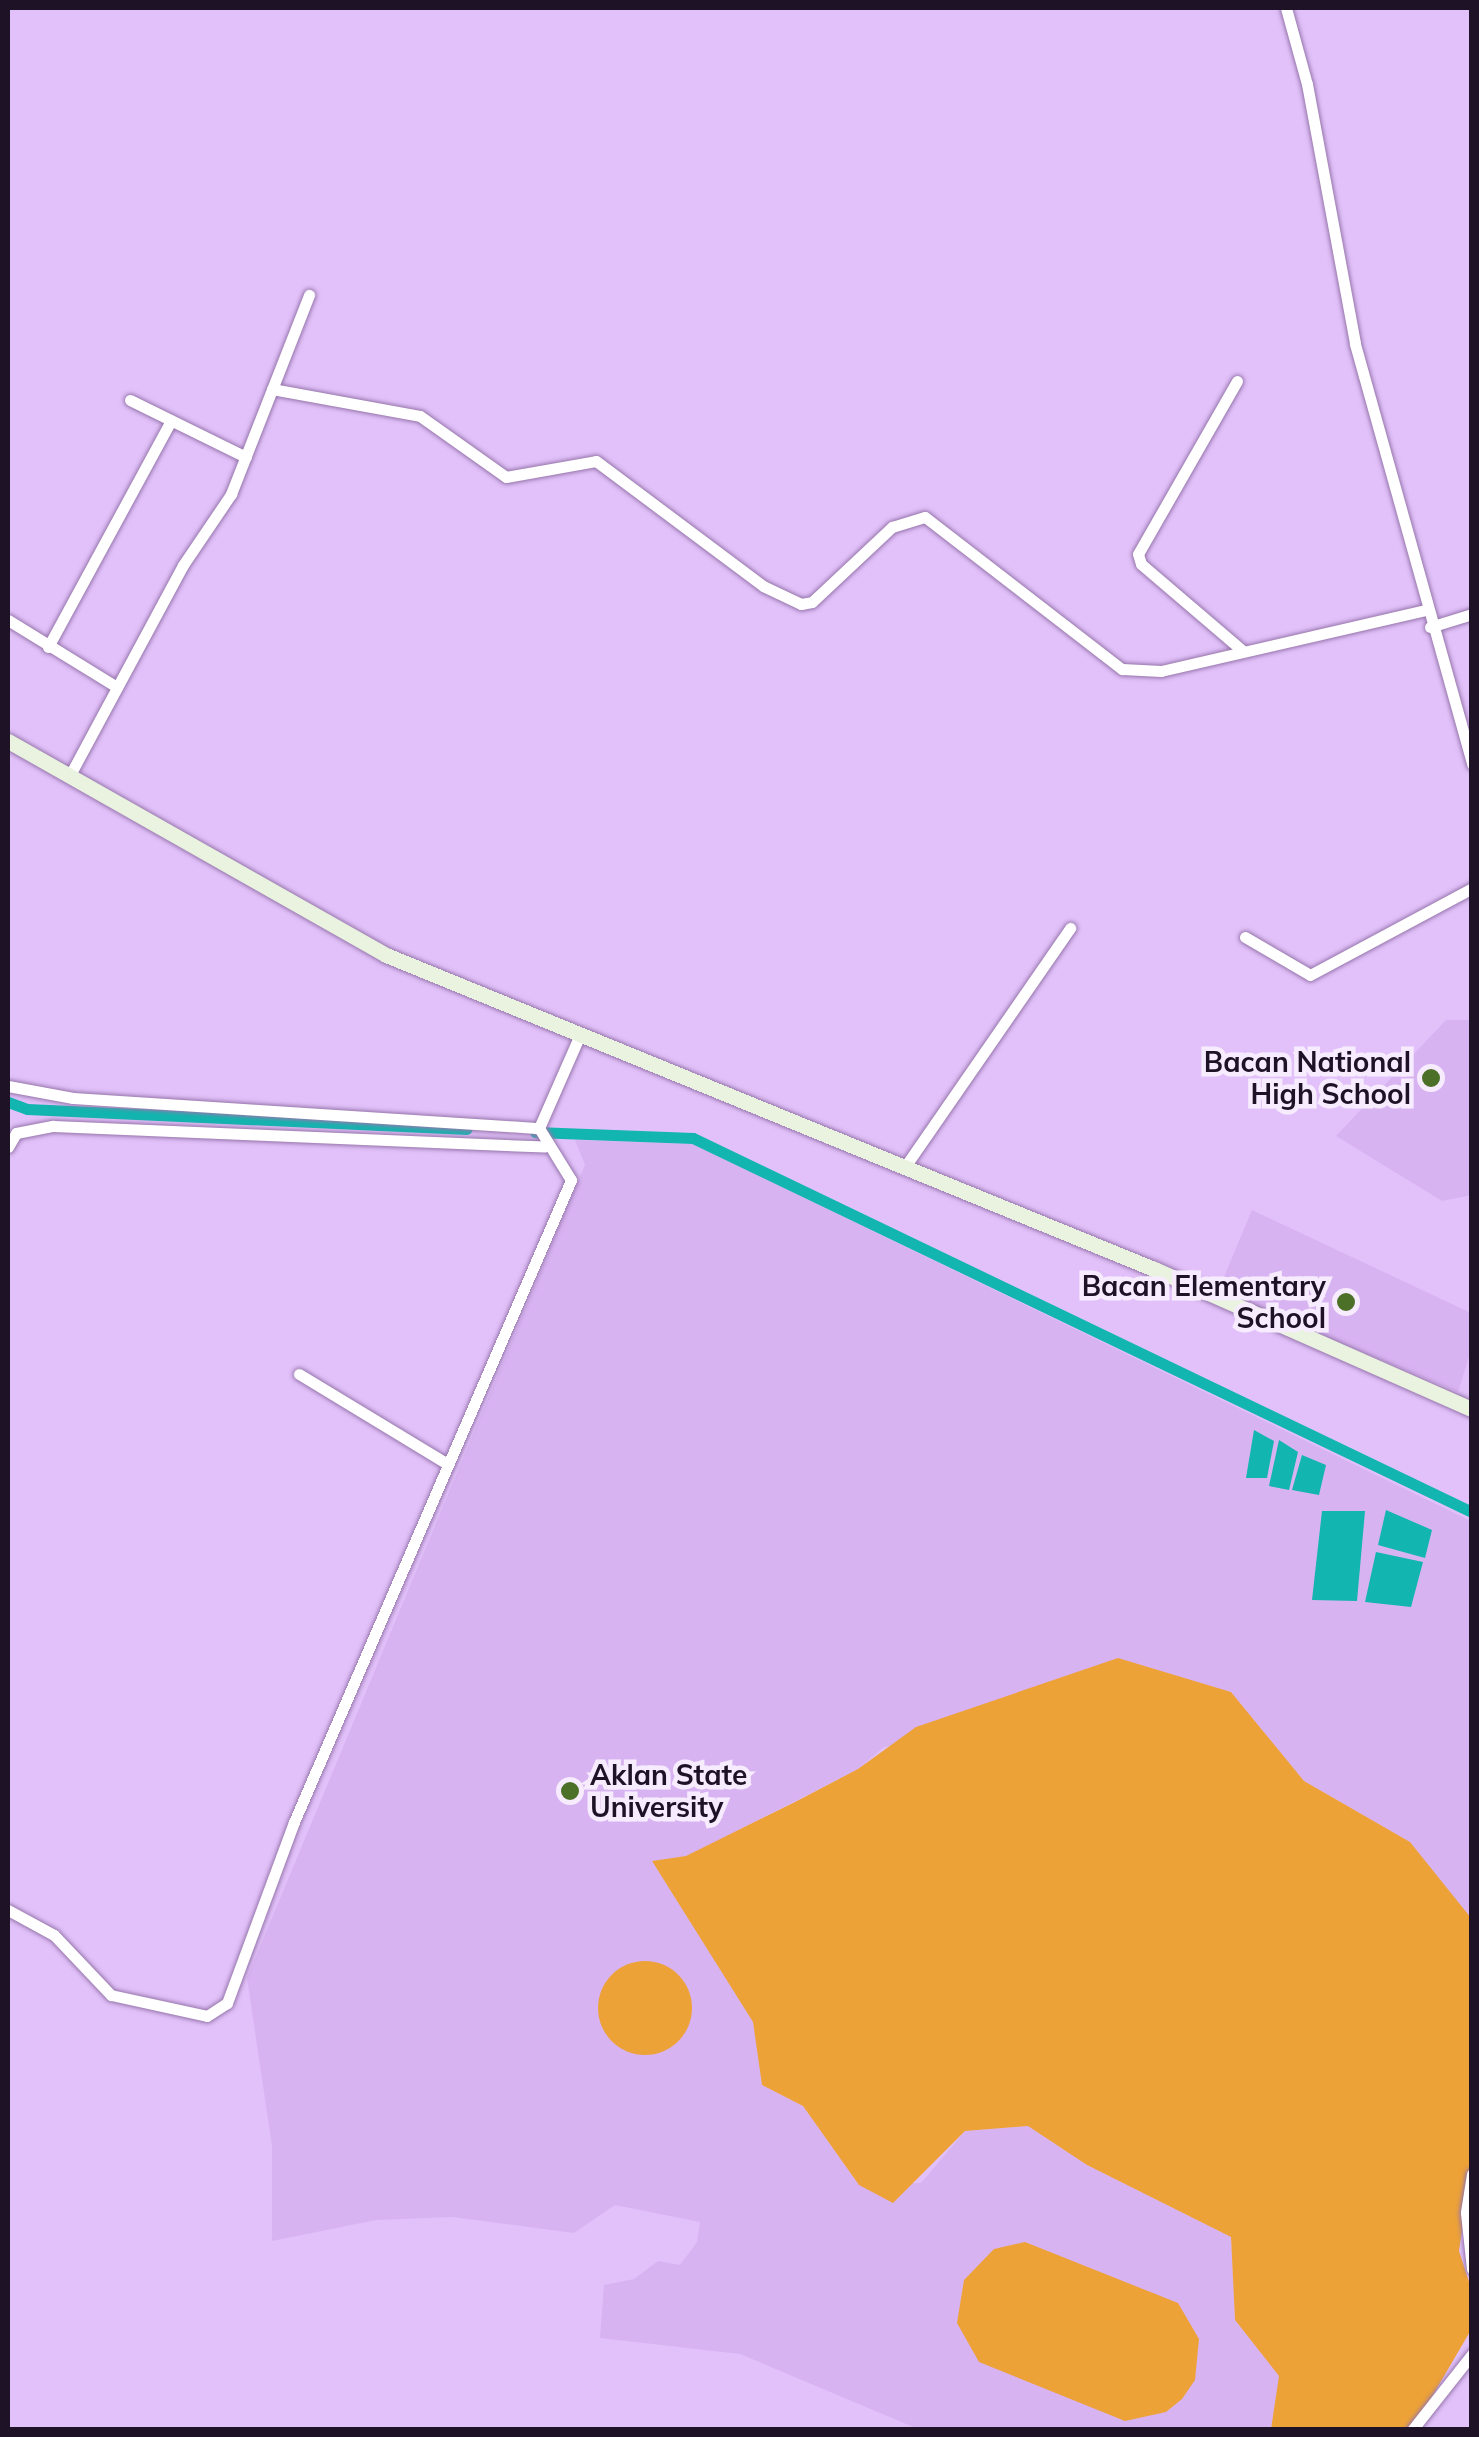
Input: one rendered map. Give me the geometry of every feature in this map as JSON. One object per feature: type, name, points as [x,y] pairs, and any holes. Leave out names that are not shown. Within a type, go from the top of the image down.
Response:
[{"type":"main road","points":[[8,741],[306,916],[578,1038],[1154,1269],[1472,1410]]},
{"type":"street","points":[[1286,8],[1355,344],[1425,610],[1472,764]]},
{"type":"street","points":[[70,776],[246,457],[309,295]]},
{"type":"street","points":[[1237,381],[1138,554],[1141,564],[1243,651]]},
{"type":"street","points":[[272,389],[420,416],[506,477],[596,461],[794,602],[812,602],[892,526],[925,518],[1122,670],[1161,671],[1425,610]]},
{"type":"street","points":[[130,400],[246,457]]},
{"type":"street","points":[[48,646],[171,420]]},
{"type":"street","points":[[1430,627],[1472,614]]},
{"type":"street","points":[[8,620],[117,687]]},
{"type":"street","points":[[1245,938],[1310,975],[1472,888]]},
{"type":"street","points":[[904,1168],[1070,928]]},
{"type":"street","points":[[541,1135],[578,1038]]},
{"type":"street","points":[[8,1086],[73,1098],[541,1135]]},
{"type":"street","points":[[8,1146],[16,1132],[53,1126],[541,1135]]},
{"type":"street","points":[[8,1910],[54,1935],[111,1995],[208,2016],[223,2008],[446,1462],[572,1180],[541,1135]]},
{"type":"street","points":[[298,1374],[446,1462]]},
{"type":"street","points":[[1472,2174],[1466,2213],[1472,2269]]},
{"type":"street","points":[[1412,2430],[1472,2354]]},
{"type":"shaded area","name":"Bacan National High School","points":[[1446,1020],[1471,1020],[1472,1195],[1442,1201],[1336,1136]]},
{"type":"shaded area","name":"Aklan State University","points":[[575,1140],[693,1144],[1471,1521],[1471,1921],[1410,1842],[1304,1781],[1231,1692],[884,1747],[858,1769],[686,1857],[652,1861],[754,2022],[762,2085],[803,2106],[859,2185],[921,2183],[965,2131],[1028,2126],[1087,2165],[1231,2237],[1235,2320],[1280,2376],[1271,2429],[918,2429],[740,2354],[600,2338],[604,2285],[634,2279],[658,2261],[680,2265],[697,2242],[700,2222],[615,2205],[574,2233],[452,2217],[376,2220],[272,2241],[272,2146],[247,1978],[585,1165]]},
{"type":"shaded area","name":"Bacan Elementary School","points":[[1252,1210],[1471,1313],[1471,1350],[1458,1392],[1218,1291]]},
{"type":"shaded area","points":[[1254,1430],[1274,1441],[1267,1478],[1246,1478]]},
{"type":"shaded area","points":[[1279,1440],[1298,1452],[1289,1490],[1269,1486]]},
{"type":"shaded area","points":[[1302,1455],[1326,1465],[1319,1495],[1292,1490]]},
{"type":"shaded area","points":[[1386,1510],[1432,1530],[1425,1558],[1378,1545]]},
{"type":"shaded area","points":[[1322,1511],[1365,1511],[1357,1601],[1312,1600]]},
{"type":"shaded area","points":[[1376,1552],[1423,1562],[1411,1607],[1365,1602]]},
{"type":"shaded area","points":[[1118,1658],[1231,1692],[1304,1781],[1410,1842],[1471,1918],[1472,2162],[1459,2251],[1471,2288],[1471,2330],[1413,2429],[1271,2429],[1279,2376],[1235,2320],[1231,2237],[1087,2165],[1028,2126],[965,2131],[893,2203],[859,2185],[803,2106],[762,2085],[753,2022],[652,1861],[686,1856],[795,1802],[858,1769],[916,1727]]},
{"type":"shaded area","points":[[636,1961],[654,1961],[679,1974],[689,1990],[689,2026],[679,2042],[654,2055],[636,2055],[611,2042],[598,2017],[598,1999],[611,1974]]},
{"type":"shaded area","points":[[1025,2242],[1178,2303],[1199,2339],[1195,2380],[1182,2399],[1166,2412],[1125,2421],[979,2362],[957,2323],[964,2280],[994,2249]]},
{"type":"waterway","points":[[8,1102],[27,1109],[467,1129]]},
{"type":"waterway","points":[[535,1132],[693,1138],[1472,1512]]},
{"type":"place","name":"Bacan National High School","points":[[1431,1078]]},
{"type":"place","name":"Bacan Elementary School","points":[[1346,1302]]},
{"type":"place","name":"Aklan State University","points":[[570,1791]]}]
